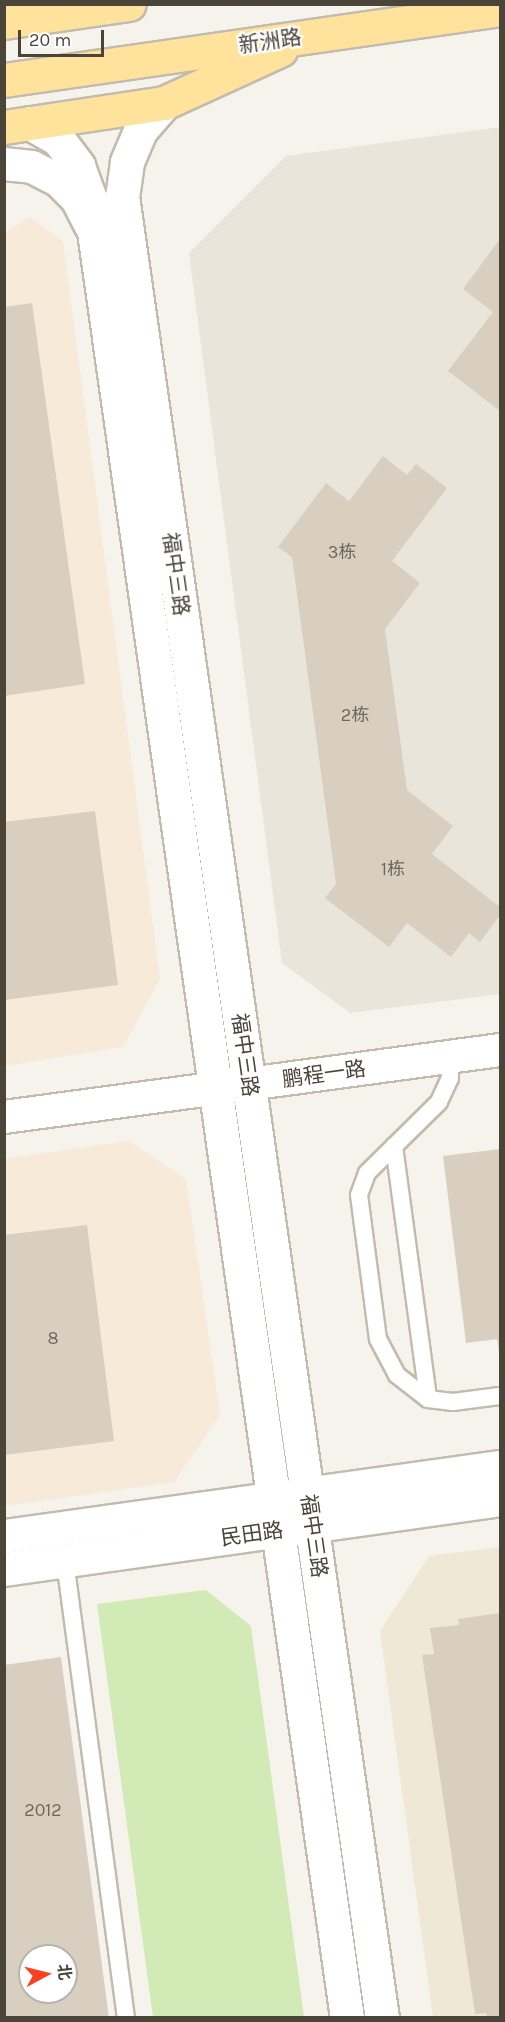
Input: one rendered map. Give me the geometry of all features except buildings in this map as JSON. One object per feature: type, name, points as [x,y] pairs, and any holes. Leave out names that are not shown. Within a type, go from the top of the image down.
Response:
[{"type":"main road","points":[[4,22],[129,4]]},
{"type":"main road","name":"新洲路","points":[[4,80],[501,9]]},
{"type":"main road","points":[[17,125],[164,103],[314,35]]},
{"type":"street","name":"福中三路","points":[[164,103],[140,131],[128,162],[122,196],[382,2018]]},
{"type":"street","name":"福中三路","points":[[17,125],[58,139],[78,166],[88,196],[347,2018]]},
{"type":"street","points":[[4,164],[47,173],[68,188],[86,216],[94,239]]},
{"type":"street","name":"鹏程一路","points":[[4,1117],[501,1050]]},
{"type":"street","name":"民田路","points":[[310,1510],[501,1467]]},
{"type":"street","name":"民田路","points":[[4,1536],[310,1510],[501,1499]]},
{"type":"street","name":"民田路","points":[[4,1569],[65,1560],[275,1514]]},
{"type":"lane","points":[[450,1057],[450,1078],[439,1102],[368,1173],[359,1207],[382,1351],[406,1385],[428,1399],[453,1402],[501,1396]]},
{"type":"lane","points":[[394,1146],[428,1399]]},
{"type":"lane","points":[[65,1560],[126,2018]]},
{"type":"shaded area","points":[[500,127],[500,994],[350,1013],[282,963],[189,253],[286,156]]},
{"type":"shaded area","points":[[30,217],[63,241],[160,979],[123,1047],[5,1066],[4,233]]},
{"type":"shaded area","points":[[129,1141],[186,1179],[220,1415],[174,1482],[5,1506],[4,1159]]},
{"type":"shaded area","points":[[500,1547],[500,2017],[433,2017],[380,1631],[429,1556]]},
{"type":"green space","points":[[206,1590],[251,1626],[304,2017],[153,2017],[97,1604]]}]
